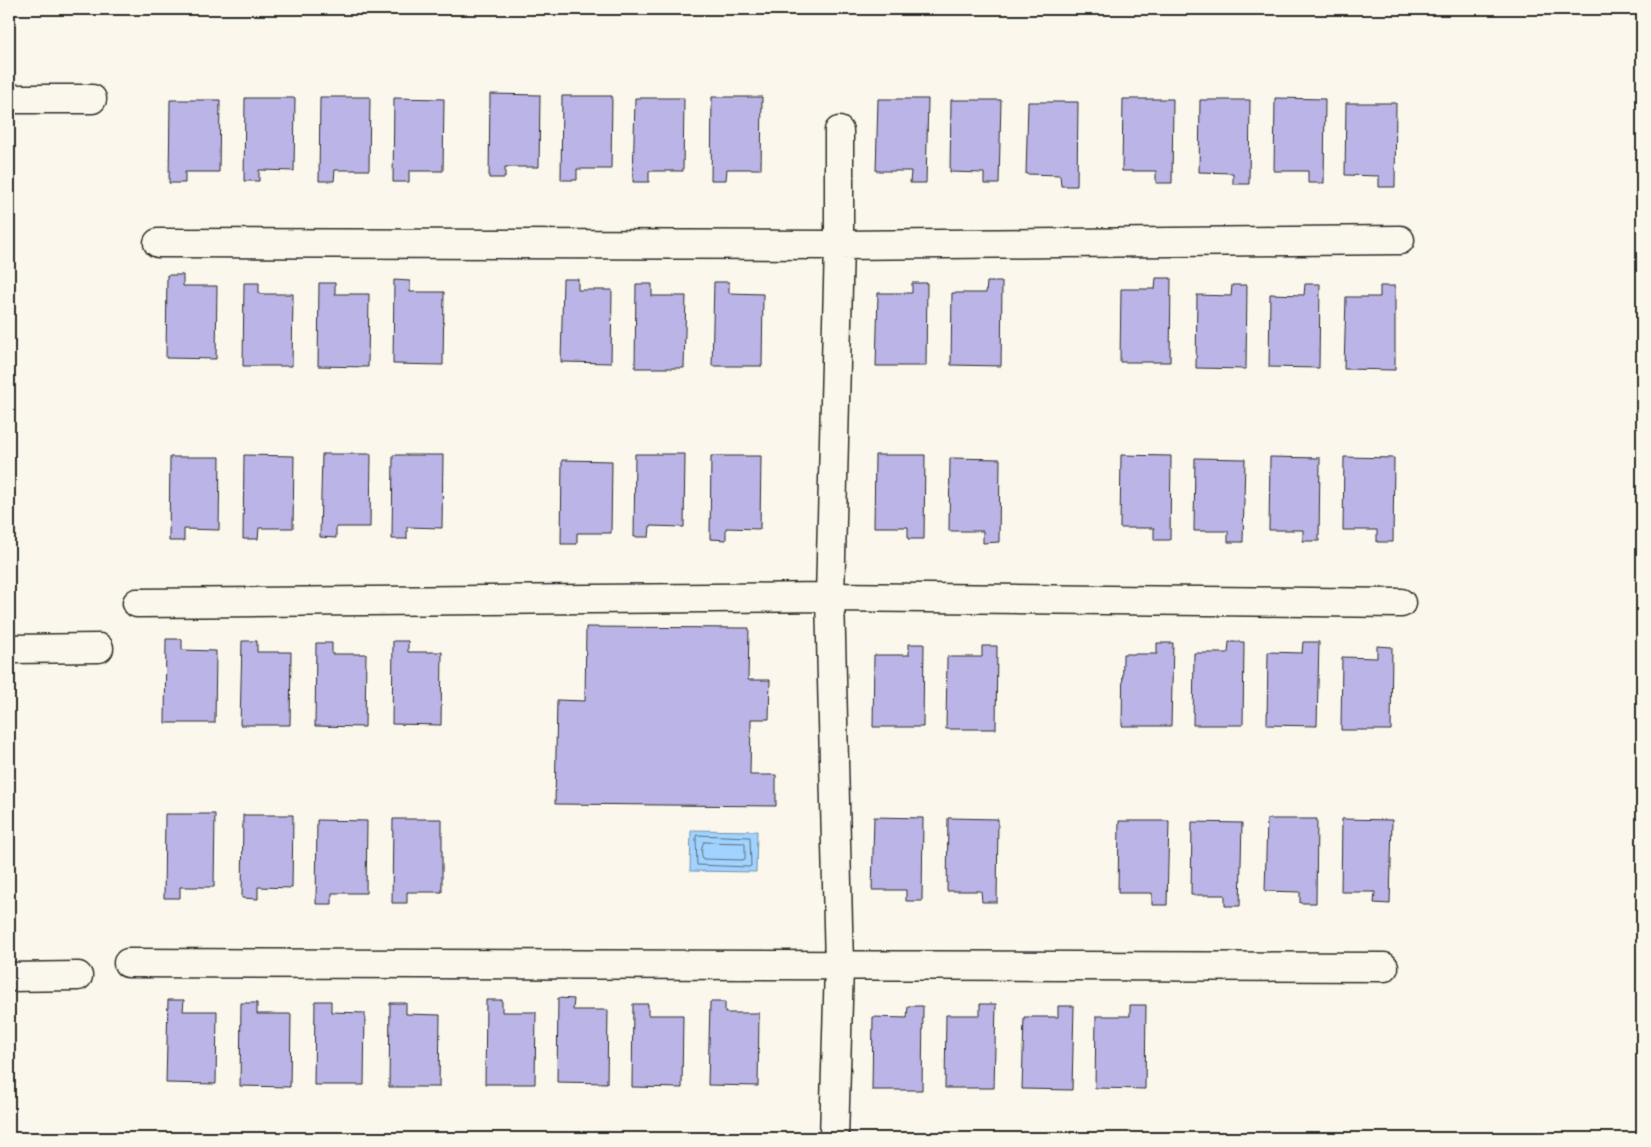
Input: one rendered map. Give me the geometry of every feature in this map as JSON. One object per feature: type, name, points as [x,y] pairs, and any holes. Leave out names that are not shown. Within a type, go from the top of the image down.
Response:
[{"type":"street","points":[[9,99],[92,99]]},
{"type":"street","points":[[834,1138],[839,966],[830,596],[839,245],[839,131]]},
{"type":"street","points":[[158,243],[839,245],[1400,240]]},
{"type":"street","points":[[137,603],[830,596],[1401,603]]},
{"type":"street","points":[[9,649],[99,648]]},
{"type":"street","points":[[128,963],[1384,967]]},
{"type":"street","points":[[9,977],[78,976]]},
{"type":"water","points":[[691,830],[757,831],[756,872],[690,871]]},
{"type":"building","points":[[490,94],[540,95],[539,167],[505,167],[505,178],[489,178]]},
{"type":"building","points":[[562,96],[612,96],[611,169],[577,169],[577,180],[561,180]]},
{"type":"building","points":[[320,97],[370,97],[369,170],[335,170],[334,181],[319,181]]},
{"type":"building","points":[[712,97],[762,97],[761,169],[727,169],[726,180],[711,180]]},
{"type":"building","points":[[245,98],[295,98],[294,171],[259,170],[259,181],[244,181]]},
{"type":"building","points":[[394,98],[444,99],[443,171],[409,171],[409,182],[393,182]]},
{"type":"building","points":[[635,98],[684,98],[683,171],[649,171],[649,182],[633,182]]},
{"type":"building","points":[[1275,98],[1325,99],[1324,183],[1308,183],[1308,171],[1274,171]]},
{"type":"building","points":[[878,99],[928,99],[926,183],[910,183],[911,171],[876,171]]},
{"type":"building","points":[[1123,99],[1173,99],[1172,183],[1156,183],[1156,171],[1122,171]]},
{"type":"building","points":[[170,100],[220,100],[219,172],[185,172],[185,183],[169,183]]},
{"type":"building","points":[[951,100],[1001,100],[999,184],[984,184],[984,173],[950,172]]},
{"type":"building","points":[[1200,100],[1250,100],[1249,184],[1233,184],[1233,173],[1199,172]]},
{"type":"building","points":[[1028,102],[1078,102],[1077,186],[1061,186],[1060,175],[1026,174]]},
{"type":"building","points":[[1346,103],[1396,103],[1395,187],[1379,187],[1379,176],[1345,175]]},
{"type":"building","points":[[167,275],[183,275],[183,286],[217,286],[216,359],[166,358]]},
{"type":"building","points":[[1156,278],[1171,278],[1170,362],[1120,362],[1121,289],[1155,289]]},
{"type":"building","points":[[563,279],[578,279],[578,290],[612,290],[611,363],[561,362]]},
{"type":"building","points":[[394,280],[410,281],[410,292],[444,292],[443,365],[393,364]]},
{"type":"building","points":[[714,282],[729,282],[729,293],[763,294],[762,366],[712,366]]},
{"type":"building","points":[[987,282],[1002,282],[1001,366],[951,365],[952,293],[986,293]]},
{"type":"building","points":[[244,283],[259,283],[259,294],[293,294],[292,366],[243,366]]},
{"type":"building","points":[[319,283],[335,283],[335,294],[369,294],[368,367],[318,366]]},
{"type":"building","points":[[912,283],[927,283],[926,366],[876,366],[878,293],[912,293]]},
{"type":"building","points":[[636,284],[652,284],[652,296],[686,296],[684,368],[635,368]]},
{"type":"building","points":[[1305,284],[1320,284],[1319,368],[1269,367],[1270,294],[1304,295]]},
{"type":"building","points":[[1232,285],[1247,285],[1246,369],[1196,368],[1197,295],[1231,296]]},
{"type":"building","points":[[1380,286],[1395,286],[1395,370],[1344,369],[1346,297],[1380,297]]},
{"type":"building","points":[[322,454],[371,454],[370,527],[336,527],[336,538],[320,537]]},
{"type":"building","points":[[635,454],[685,454],[684,527],[650,526],[649,537],[634,537]]},
{"type":"building","points":[[244,455],[294,456],[293,528],[259,528],[258,539],[243,539]]},
{"type":"building","points":[[393,455],[443,455],[442,528],[407,527],[407,539],[392,539]]},
{"type":"building","points":[[875,455],[925,455],[924,539],[908,539],[908,527],[874,527]]},
{"type":"building","points":[[1121,455],[1171,456],[1170,540],[1154,540],[1154,528],[1120,528]]},
{"type":"building","points":[[711,456],[761,456],[760,529],[726,528],[726,540],[710,539]]},
{"type":"building","points":[[170,457],[220,457],[219,530],[184,529],[184,541],[169,541]]},
{"type":"building","points":[[1270,457],[1320,458],[1319,541],[1303,541],[1303,530],[1269,530]]},
{"type":"building","points":[[1344,457],[1394,458],[1393,542],[1377,542],[1377,530],[1343,530]]},
{"type":"building","points":[[950,458],[1000,459],[999,542],[983,543],[983,531],[949,531]]},
{"type":"building","points":[[1195,458],[1245,459],[1243,542],[1228,542],[1228,531],[1194,531]]},
{"type":"building","points":[[562,460],[612,461],[611,533],[577,533],[577,544],[561,544]]},
{"type":"building","points":[[586,627],[749,628],[748,680],[770,680],[769,719],[751,719],[750,775],[776,775],[776,806],[555,804],[557,700],[585,701]]},
{"type":"building","points":[[166,639],[182,639],[182,650],[216,651],[215,723],[165,723]]},
{"type":"building","points":[[242,641],[257,641],[257,652],[291,652],[290,725],[240,725]]},
{"type":"building","points":[[393,641],[408,641],[408,652],[442,652],[441,725],[392,724]]},
{"type":"building","points":[[1229,642],[1244,642],[1243,725],[1193,725],[1194,653],[1228,653]]},
{"type":"building","points":[[1303,642],[1319,642],[1317,726],[1267,725],[1268,652],[1302,653]]},
{"type":"building","points":[[316,643],[332,643],[332,654],[366,654],[365,727],[315,726]]},
{"type":"building","points":[[1157,643],[1173,643],[1171,726],[1122,726],[1123,654],[1157,654]]},
{"type":"building","points":[[909,644],[924,644],[923,727],[873,727],[874,655],[909,655]]},
{"type":"building","points":[[982,646],[997,646],[996,729],[946,729],[947,657],[982,657]]},
{"type":"building","points":[[1377,646],[1392,647],[1391,730],[1341,730],[1342,657],[1377,658]]},
{"type":"building","points":[[165,814],[215,814],[214,887],[180,887],[180,898],[164,898]]},
{"type":"building","points":[[243,815],[293,815],[292,888],[258,887],[258,899],[242,898]]},
{"type":"building","points":[[874,817],[923,818],[922,901],[906,901],[906,890],[872,890]]},
{"type":"building","points":[[948,818],[998,819],[997,902],[982,902],[981,891],[947,891]]},
{"type":"building","points":[[393,819],[442,819],[442,892],[407,892],[407,903],[392,903]]},
{"type":"building","points":[[1267,819],[1317,819],[1316,903],[1300,903],[1300,892],[1265,891]]},
{"type":"building","points":[[1342,819],[1392,820],[1390,904],[1374,903],[1375,892],[1341,892]]},
{"type":"building","points":[[317,820],[367,821],[366,893],[332,893],[332,904],[316,904]]},
{"type":"building","points":[[1119,821],[1169,821],[1167,905],[1152,905],[1152,893],[1118,893]]},
{"type":"building","points":[[1192,822],[1242,823],[1240,906],[1225,906],[1225,895],[1191,895]]},
{"type":"building","points":[[558,998],[574,999],[573,1010],[608,1010],[607,1083],[557,1082]]},
{"type":"building","points":[[168,1000],[184,1000],[183,1011],[217,1011],[216,1084],[166,1083]]},
{"type":"building","points":[[486,1000],[502,1000],[502,1012],[536,1012],[535,1084],[485,1084]]},
{"type":"building","points":[[315,1001],[331,1001],[331,1012],[365,1013],[364,1085],[314,1085]]},
{"type":"building","points":[[710,1002],[725,1002],[725,1013],[759,1013],[758,1086],[708,1085]]},
{"type":"building","points":[[241,1003],[257,1003],[257,1014],[291,1014],[290,1087],[240,1086]]},
{"type":"building","points":[[390,1003],[406,1003],[406,1014],[440,1015],[439,1087],[389,1087]]},
{"type":"building","points":[[633,1004],[648,1004],[648,1015],[683,1015],[682,1088],[632,1087]]},
{"type":"building","points":[[980,1004],[996,1004],[994,1088],[945,1088],[946,1015],[980,1015]]},
{"type":"building","points":[[1130,1005],[1146,1005],[1145,1089],[1095,1088],[1096,1016],[1130,1016]]},
{"type":"building","points":[[908,1006],[923,1006],[922,1090],[872,1090],[873,1017],[907,1018]]},
{"type":"building","points":[[1058,1006],[1074,1006],[1072,1090],[1022,1089],[1024,1017],[1058,1017]]}]
